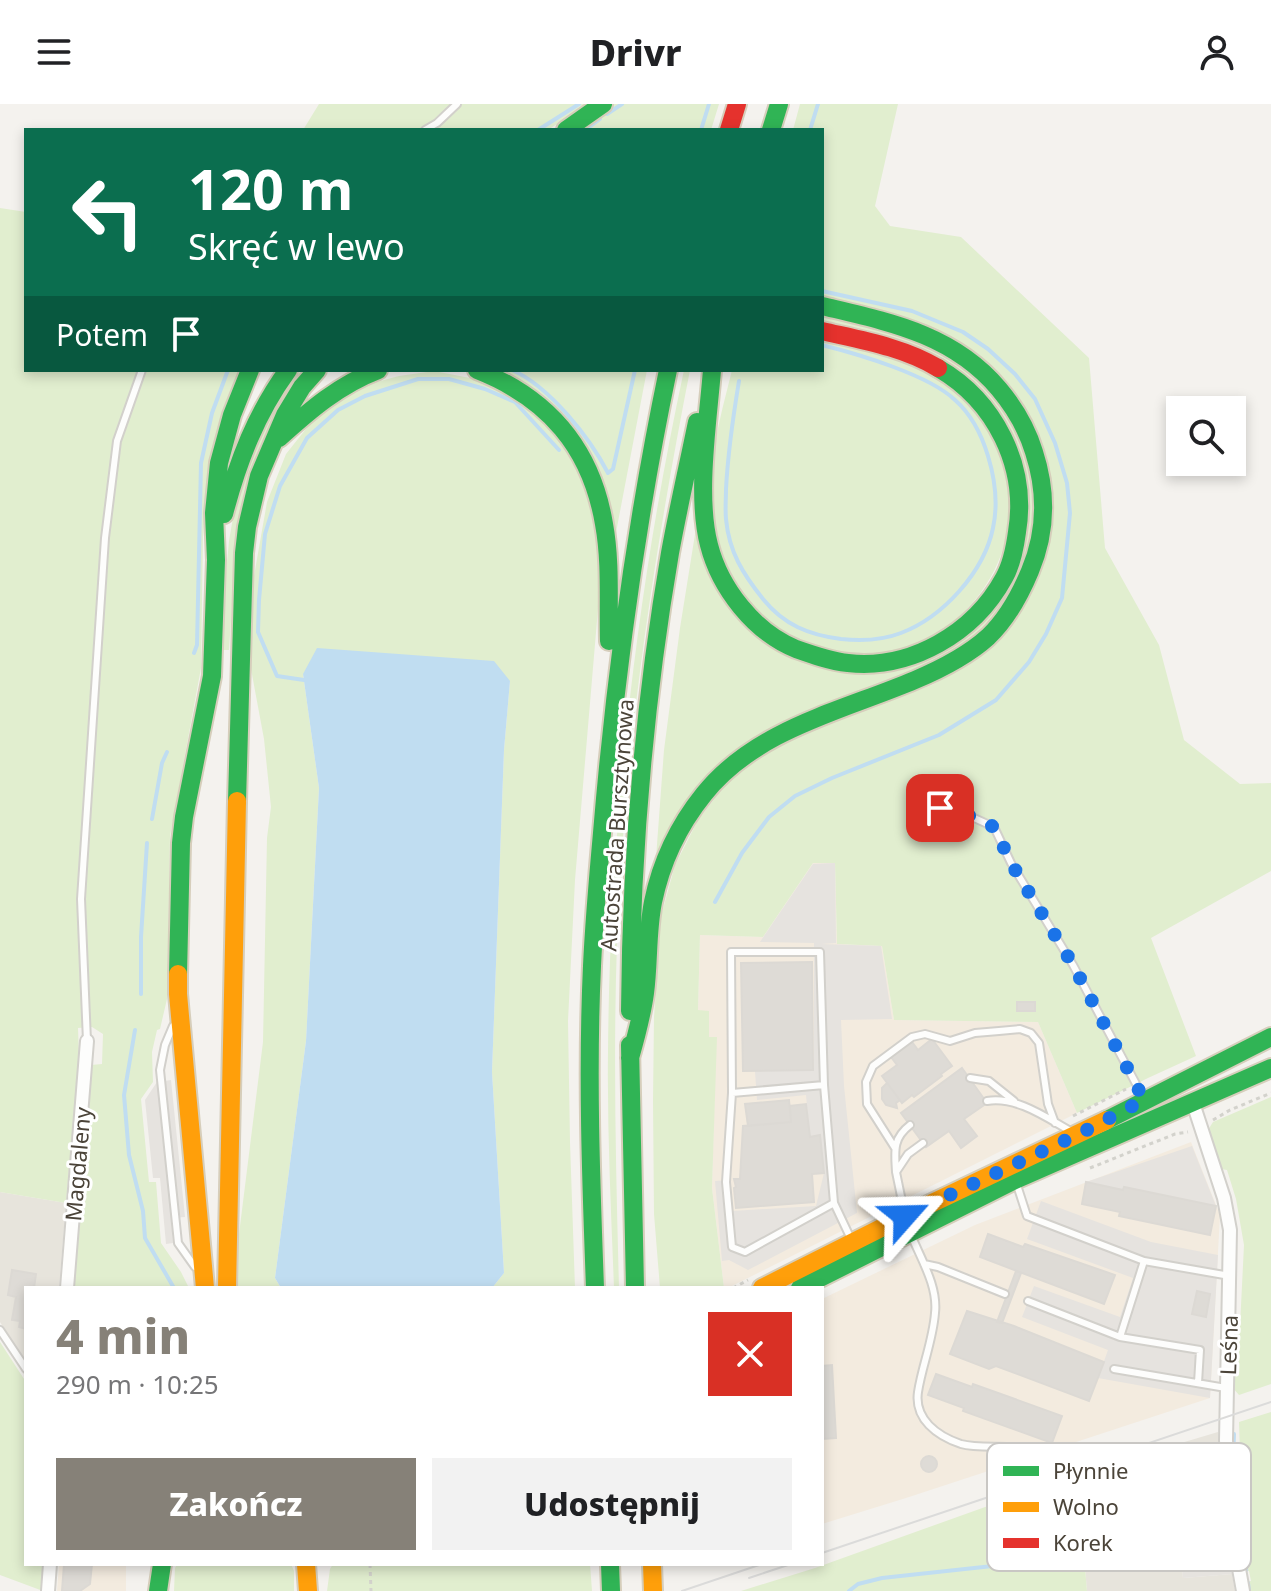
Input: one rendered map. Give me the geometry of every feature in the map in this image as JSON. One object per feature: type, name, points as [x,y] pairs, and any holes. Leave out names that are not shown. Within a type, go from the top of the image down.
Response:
[{"type":"main road","points":[[569,128],[603,104]]},
{"type":"main road","points":[[730,128],[737,104]]},
{"type":"main road","points":[[772,128],[779,104]]},
{"type":"main road","points":[[630,1058],[644,1005],[653,903],[663,867],[681,828],[708,789],[743,757],[778,735],[913,681],[965,655],[990,635],[1007,614],[1036,559],[1043,515],[1043,487],[1038,463],[1020,418],[987,375],[958,351],[926,336],[824,307]]},
{"type":"main road","points":[[710,372],[703,504],[710,546],[725,584],[760,627],[806,654],[833,662],[860,665],[906,659],[961,630],[983,608],[1003,580],[1014,553],[1020,518],[1020,487],[1016,467],[998,423],[972,392],[947,373],[918,357],[824,331]]},
{"type":"main road","points":[[205,1286],[178,994],[181,843],[212,676],[216,560],[214,513],[219,463],[232,415],[249,372]]},
{"type":"main road","points":[[216,560],[224,515],[243,447],[265,402],[287,372]]},
{"type":"main road","points":[[227,1286],[242,579],[247,527],[259,476],[285,415],[315,372]]},
{"type":"main road","points":[[275,442],[338,388],[372,372]]},
{"type":"main road","points":[[482,372],[522,390],[546,409],[573,442],[593,484],[604,523],[607,550],[609,734]]},
{"type":"main road","name":"Autostrada Bursztynowa","points":[[595,1286],[590,1099],[592,966],[609,734],[631,567],[668,372]]},
{"type":"main road","name":"Autostrada Bursztynowa","points":[[635,1286],[630,973],[636,846],[649,701],[670,553],[710,372]]},
{"type":"main road","points":[[803,1286],[908,1224],[1271,1037]]},
{"type":"main road","points":[[766,1286],[852,1242],[908,1224],[1015,1180],[1271,1068]]},
{"type":"main road","points":[[158,1591],[162,1566]]},
{"type":"main road","points":[[610,1566],[611,1591]]},
{"type":"main road","points":[[652,1566],[653,1591]]},
{"type":"street","name":"Magdaleny","points":[[67,1286],[87,1041]]},
{"type":"street","name":"Leśna","points":[[1193,1103],[1224,1198],[1231,1238],[1226,1443]]},
{"type":"street","points":[[48,1591],[50,1566]]},
{"type":"street","name":"Leśna","points":[[1239,1571],[1243,1591]]},
{"type":"lane","points":[[428,128],[457,104]]},
{"type":"lane","points":[[87,1041],[81,899],[105,538],[117,441],[141,372]]},
{"type":"lane","points":[[912,804],[961,812],[994,827],[1011,863],[1073,965],[1144,1100]]},
{"type":"lane","points":[[834,1203],[745,1252],[732,1247],[726,1182],[732,1093],[731,952],[820,952],[824,1085],[834,1203],[852,1242]]},
{"type":"lane","points":[[895,1148],[867,1104],[866,1082],[873,1066],[912,1037],[925,1034],[950,1041],[975,1033],[1020,1029],[1031,1033],[1039,1043],[1048,1104],[1055,1123]]},
{"type":"lane","points":[[970,1078],[989,1081],[1017,1103],[1077,1135]]},
{"type":"lane","points":[[732,1093],[824,1085]]},
{"type":"lane","points":[[987,1101],[1017,1103]]},
{"type":"lane","points":[[910,1125],[900,1133],[895,1148],[896,1172],[900,1199],[935,1297],[935,1314],[917,1396],[921,1418],[933,1430],[962,1445],[987,1446]]},
{"type":"lane","points":[[896,1172],[908,1154],[923,1143]]},
{"type":"lane","points":[[1015,1180],[1027,1216],[1144,1261],[1230,1276]]},
{"type":"lane","points":[[1120,1337],[1144,1261]]},
{"type":"lane","points":[[924,1264],[1005,1294]]},
{"type":"lane","points":[[1028,1301],[1120,1337],[1200,1350],[1198,1383]]},
{"type":"lane","points":[[0,1330],[24,1366]]},
{"type":"lane","points":[[1114,1369],[1226,1388]]},
{"type":"path","points":[[1230,1110],[1271,1093]]},
{"type":"path","points":[[370,1566],[371,1591]]},
{"type":"shaded area","points":[[813,863],[835,863],[837,944],[882,946],[894,1020],[1038,1022],[1077,1113],[732,1286],[724,1286],[712,1188],[716,1038],[709,1037],[698,1011],[700,935],[763,937]]},
{"type":"shaded area","points":[[835,863],[836,943],[821,944],[881,946],[892,1019],[841,1020],[844,1086],[857,1213],[748,1270],[729,1260],[722,1261],[715,1181],[730,1180],[732,1211],[816,1206],[824,1173],[820,1136],[810,1137],[806,1095],[757,1100],[755,1071],[814,1070],[814,943],[760,942],[813,864]]},
{"type":"shaded area","points":[[171,1080],[185,1217],[171,1218],[173,1243],[166,1244],[160,1178],[153,1178],[145,1100],[157,1082]]},
{"type":"shaded area","points":[[1191,1142],[1220,1215],[1210,1398],[1073,1443],[987,1443],[987,1471],[824,1523],[824,1298],[975,1225]]},
{"type":"shaded area","points":[[1192,1146],[1216,1206],[1086,1182]]},
{"type":"shaded area","points":[[0,1192],[66,1203],[59,1286],[24,1286],[24,1360],[0,1322]]},
{"type":"shaded area","points":[[1041,1201],[1151,1242],[1218,1255],[1210,1398],[1098,1378],[1108,1350],[1022,1317],[1034,1286],[1120,1317],[1133,1278],[1027,1239]]},
{"type":"shaded area","points":[[1218,1432],[1219,1443],[1181,1443]]},
{"type":"shaded area","points":[[59,1566],[126,1566],[126,1591],[57,1591]]},
{"type":"shaded area","points":[[1085,1571],[1182,1571],[1183,1578],[1232,1574],[1235,1591],[1087,1591]]},
{"type":"shaded area","points":[[1182,1571],[1231,1571],[1232,1574],[1183,1578]]},
{"type":"green space","points":[[319,104],[587,104],[551,128],[304,128]]},
{"type":"green space","points":[[614,104],[719,104],[712,128],[579,128]]},
{"type":"green space","points":[[800,104],[898,104],[875,206],[890,226],[961,237],[1089,358],[1105,548],[1159,645],[1184,740],[1240,784],[1271,783],[1271,871],[1151,938],[1196,1056],[1077,1113],[1038,1022],[894,1020],[882,946],[837,944],[835,863],[813,863],[763,937],[700,935],[698,1010],[709,1011],[709,1037],[717,1037],[712,1188],[724,1286],[660,1286],[654,1214],[653,1101],[654,1017],[661,916],[675,865],[698,820],[745,766],[807,731],[932,685],[968,664],[1052,522],[1000,375],[824,298],[824,128],[794,128]]},
{"type":"green space","points":[[0,208],[24,212],[24,372],[240,372],[208,471],[203,537],[201,668],[170,836],[167,999],[152,1052],[153,1082],[141,1099],[149,1182],[156,1182],[161,1243],[188,1286],[71,1286],[91,1065],[102,1064],[103,1034],[92,1027],[78,1028],[79,1056],[66,1203],[0,1192]]},
{"type":"green space","points":[[824,314],[860,323],[940,351],[980,379],[998,399],[1029,459],[1035,497],[1030,542],[1021,576],[989,623],[940,660],[757,737],[656,858],[664,750],[696,528],[708,567],[796,658],[937,652],[1021,553],[993,405],[824,324]]},
{"type":"green space","points":[[824,341],[906,364],[937,379],[967,401],[986,424],[1007,476],[1010,503],[1008,528],[1002,553],[991,576],[977,598],[959,617],[937,634],[911,647],[883,654],[854,654],[795,639],[752,605],[722,552],[711,492],[720,420],[732,372],[824,372]]},
{"type":"green space","points":[[296,372],[307,372],[277,412],[260,446],[244,490],[236,544],[229,650],[223,650],[229,541],[238,488],[252,442]]},
{"type":"green space","points":[[439,372],[470,378],[504,390],[529,407],[570,453],[585,489],[597,537],[599,597],[575,880],[568,1021],[575,1286],[494,1286],[504,1273],[492,1072],[504,750],[510,681],[303,674],[319,788],[306,1041],[275,1278],[280,1286],[236,1286],[237,1250],[263,1042],[267,838],[271,807],[264,739],[251,669],[254,576],[267,502],[286,454],[317,415],[354,388],[399,376]]},
{"type":"green space","points":[[500,372],[647,372],[614,543],[605,494]]},
{"type":"green space","points":[[684,372],[690,372],[652,583],[626,798],[617,942],[615,1028],[619,1286],[614,1286],[608,1051],[614,879],[639,624]]},
{"type":"green space","points":[[1271,1097],[1271,1384],[1239,1395],[1232,1387],[1233,1330],[1240,1326],[1244,1245],[1227,1170],[1219,1166],[1208,1130],[1213,1122]]},
{"type":"green space","points":[[0,1342],[24,1379],[24,1566],[44,1566],[43,1591],[0,1575]]},
{"type":"green space","points":[[1271,1412],[1271,1591],[1246,1591],[1245,1582],[1251,1581],[1251,1443],[1240,1443],[1239,1422]]},
{"type":"green space","points":[[987,1506],[987,1571],[1085,1571],[1087,1591],[741,1591]]},
{"type":"green space","points":[[292,1566],[294,1591],[174,1591],[175,1568]]},
{"type":"green space","points":[[332,1566],[590,1566],[592,1591],[327,1591]]},
{"type":"water","points":[[317,648],[494,661],[510,681],[504,750],[492,1072],[504,1273],[494,1286],[280,1286],[275,1278],[306,1041],[319,788],[303,674]]},
{"type":"building","points":[[812,962],[813,1070],[743,1071],[741,963]]},
{"type":"building","points":[[1017,1002],[1035,1002],[1035,1011],[1017,1011]]},
{"type":"building","points":[[932,1039],[952,1066],[902,1103],[882,1076],[897,1065],[891,1057],[912,1042],[918,1050]]},
{"type":"building","points":[[962,1068],[987,1103],[964,1119],[977,1136],[961,1148],[949,1131],[926,1147],[901,1113]]},
{"type":"building","points":[[887,1083],[900,1100],[896,1103],[897,1108],[886,1105],[882,1099],[882,1088]]},
{"type":"building","points":[[789,1100],[791,1122],[748,1126],[745,1104]]},
{"type":"building","points":[[806,1104],[810,1137],[820,1135],[824,1173],[812,1174],[814,1202],[736,1208],[734,1179],[740,1179],[743,1126],[791,1122],[790,1106]]},
{"type":"building","points":[[1086,1182],[1216,1206],[1210,1235],[1119,1216],[1120,1212],[1082,1204]]},
{"type":"building","points":[[988,1234],[1115,1275],[1104,1304],[980,1257]]},
{"type":"building","points":[[12,1270],[36,1274],[34,1286],[24,1286],[24,1328],[19,1327],[20,1321],[12,1320],[16,1297],[8,1295]]},
{"type":"building","points":[[1016,1271],[1021,1273],[1002,1323],[997,1322]]},
{"type":"building","points":[[1197,1291],[1210,1294],[1206,1317],[1192,1314]]},
{"type":"building","points":[[967,1311],[1104,1362],[1089,1401],[996,1366],[989,1369],[950,1354]]},
{"type":"building","points":[[832,1365],[836,1438],[824,1439],[824,1366]]},
{"type":"building","points":[[936,1374],[1062,1416],[1052,1443],[928,1395]]},
{"type":"building","points":[[929,1456],[937,1464],[929,1472],[921,1464]]},
{"type":"building","points":[[64,1566],[92,1566],[90,1584],[80,1591],[62,1591]]},
{"type":"waterway","points":[[541,128],[579,104]]},
{"type":"waterway","points":[[607,114],[622,104]]},
{"type":"waterway","points":[[702,128],[709,104]]},
{"type":"waterway","points":[[811,128],[818,104]]},
{"type":"waterway","points":[[588,128],[600,119]]},
{"type":"waterway","points":[[715,902],[742,853],[769,817],[795,796],[939,735],[996,700],[1029,662],[1062,598],[1070,513],[1067,483],[1055,443],[1035,399],[1015,374],[988,349],[963,332],[912,311],[824,291]]},
{"type":"waterway","points":[[739,381],[728,462],[726,515],[734,552],[749,581],[780,616],[808,631],[856,640],[879,639],[901,633],[917,626],[946,604],[981,561],[995,519],[995,492],[990,465],[983,441],[971,419],[943,391],[892,366],[824,346]]},
{"type":"waterway","points":[[194,653],[197,645],[201,463],[212,413],[227,372]]},
{"type":"waterway","points":[[516,372],[540,388],[567,414],[591,444],[608,473],[613,469],[635,372]]},
{"type":"waterway","points":[[304,680],[277,676],[258,632],[265,534],[280,486],[307,438],[338,410],[365,396],[418,379],[449,379],[485,389],[515,402],[559,450]]},
{"type":"waterway","points":[[152,819],[162,763],[167,752]]},
{"type":"waterway","points":[[141,994],[147,843]]},
{"type":"waterway","points":[[135,1030],[124,1095],[129,1155],[143,1211],[145,1238],[173,1286]]},
{"type":"waterway","points":[[1234,1434],[1234,1443]]},
{"type":"waterway","points":[[849,1591],[858,1584],[882,1578],[987,1567]]},
{"type":"waterway","points":[[1248,1583],[1249,1591]]},
{"type":"tram line","points":[[1149,1443],[1271,1402]]},
{"type":"tram line","points":[[824,1552],[987,1498]]},
{"type":"tram line","points":[[682,1591],[756,1566]]},
{"type":"tram line","points":[[749,1578],[785,1566]]},
{"type":"traffic: fast","points":[[569,128],[603,104]]},
{"type":"traffic: fast","points":[[772,128],[779,104]]},
{"type":"traffic: fast","points":[[630,1058],[644,1001],[656,887],[679,832],[704,794],[725,772],[774,738],[925,676],[980,644],[995,630],[1022,589],[1039,542],[1043,497],[1038,467],[1024,427],[999,389],[981,370],[940,343],[895,325],[824,306]]},
{"type":"traffic: fast","points":[[712,372],[703,504],[709,545],[721,577],[753,620],[781,641],[828,659],[872,664],[917,654],[958,631],[991,598],[1007,573],[1014,549],[1019,507],[1017,483],[1003,438],[976,398],[938,368]]},
{"type":"traffic: fast","points":[[178,974],[181,843],[212,676],[216,560],[214,513],[219,463],[232,415],[249,372]]},
{"type":"traffic: fast","points":[[224,514],[249,439],[287,372]]},
{"type":"traffic: fast","points":[[237,801],[247,527],[259,476],[285,415],[315,372]]},
{"type":"traffic: fast","points":[[279,438],[338,391],[373,372]]},
{"type":"traffic: fast","points":[[482,372],[525,395],[545,411],[577,449],[589,471],[598,496],[606,538],[609,641]]},
{"type":"traffic: fast","points":[[595,1286],[590,1046],[596,900],[613,716],[628,600],[668,372]]},
{"type":"traffic: fast","points":[[630,1011],[636,838],[646,724],[670,553],[697,422]]},
{"type":"traffic: fast","points":[[1107,1120],[1271,1037]]},
{"type":"traffic: fast","points":[[630,1045],[635,1286]]},
{"type":"traffic: fast","points":[[804,1286],[1015,1180],[1271,1068]]},
{"type":"traffic: fast","points":[[158,1591],[162,1566]]},
{"type":"traffic: fast","points":[[610,1566],[611,1591]]},
{"type":"traffic: slow","points":[[227,1286],[237,801]]},
{"type":"traffic: slow","points":[[178,974],[205,1286]]},
{"type":"traffic: slow","points":[[766,1286],[1107,1120]]},
{"type":"traffic: slow","points":[[306,1566],[308,1591]]},
{"type":"traffic: slow","points":[[652,1566],[653,1591]]},
{"type":"traffic: jam","points":[[730,128],[737,104]]},
{"type":"traffic: jam","points":[[824,331],[896,349],[938,368]]},
{"type":"route","points":[[905,1216],[1144,1100],[1073,965],[1011,863],[994,827],[961,812],[940,808]]}]
